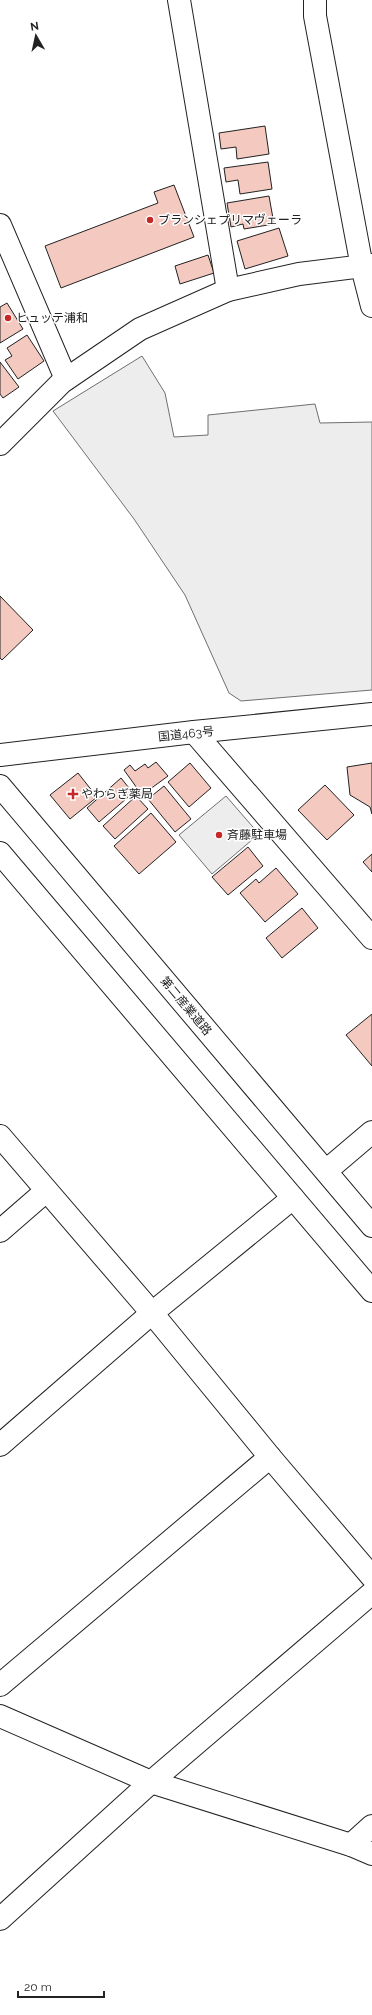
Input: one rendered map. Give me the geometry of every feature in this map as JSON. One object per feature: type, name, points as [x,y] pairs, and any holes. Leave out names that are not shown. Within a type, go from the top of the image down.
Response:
[{"type":"main road","points":[[180,0],[228,290]]},
{"type":"main road","points":[[315,0],[315,16],[367,266],[372,306]]},
{"type":"main road","points":[[0,225],[66,379]]},
{"type":"main road","points":[[1,441],[66,379],[140,329],[228,290],[299,274],[367,266]]},
{"type":"main road","name":"国道463号","points":[[0,755],[194,732],[372,714]]},
{"type":"main road","points":[[194,732],[372,938]]},
{"type":"main road","name":"第二産業道路","points":[[0,786],[372,1226]]},
{"type":"main road","points":[[0,853],[372,1291]]},
{"type":"main road","points":[[326,1171],[372,1132]]},
{"type":"main road","points":[[0,1136],[152,1313],[270,1457],[372,1577]]},
{"type":"main road","points":[[0,1231],[46,1191]]},
{"type":"main road","points":[[0,1445],[152,1313],[294,1198]]},
{"type":"main road","points":[[0,1685],[270,1457]]},
{"type":"main road","points":[[0,1919],[151,1782],[372,1593]]},
{"type":"main road","points":[[0,1716],[151,1782],[351,1844],[372,1854]]},
{"type":"main road","points":[[351,1844],[372,1826]]},
{"type":"shaded area","points":[[142,356],[165,393],[174,437],[208,435],[208,415],[315,404],[320,423],[372,422],[372,690],[241,701],[229,693],[185,595],[134,519],[53,411]]},
{"type":"shaded area","name":"斉藤駐車場","points":[[226,796],[259,834],[212,874],[179,835]]},
{"type":"building","points":[[265,126],[269,154],[237,159],[236,147],[221,149],[219,133]]},
{"type":"building","points":[[268,162],[272,189],[240,194],[238,180],[226,182],[224,168]]},
{"type":"building","name":"ブランシェプリマヴェーラ","points":[[174,185],[194,237],[61,288],[45,246],[158,203],[154,192]]},
{"type":"building","points":[[269,196],[274,224],[244,229],[243,224],[231,227],[227,203]]},
{"type":"building","points":[[279,228],[288,256],[245,269],[237,241]]},
{"type":"building","points":[[208,255],[214,273],[180,284],[175,266]]},
{"type":"building","name":"ヒュッテ浦和","points":[[7,303],[23,329],[0,343],[0,307]]},
{"type":"building","points":[[27,335],[44,361],[18,379],[5,360],[12,356],[7,348]]},
{"type":"building","points":[[0,362],[19,387],[3,398],[0,394]]},
{"type":"building","points":[[0,596],[33,630],[2,660],[0,658]]},
{"type":"building","points":[[156,762],[168,776],[142,795],[124,770],[130,765],[135,771],[145,764],[148,768]]},
{"type":"building","points":[[190,763],[211,788],[189,807],[168,782]]},
{"type":"building","points":[[372,763],[372,814],[370,807],[350,795],[347,767]]},
{"type":"building","points":[[78,773],[97,797],[70,819],[50,795]]},
{"type":"building","points":[[121,778],[133,793],[99,822],[87,808]]},
{"type":"building","points":[[325,785],[354,815],[327,840],[298,810]]},
{"type":"building","points":[[164,786],[191,819],[175,832],[148,799]]},
{"type":"building","points":[[136,796],[148,809],[115,839],[103,826]]},
{"type":"building","points":[[151,813],[176,842],[139,874],[114,846]]},
{"type":"building","points":[[248,847],[263,866],[228,895],[212,877]]},
{"type":"building","points":[[372,854],[372,872],[363,862]]},
{"type":"building","points":[[276,868],[298,894],[265,922],[240,893],[256,879],[259,883]]},
{"type":"building","points":[[302,908],[318,928],[282,958],[266,938]]},
{"type":"building","points":[[372,1014],[372,1066],[346,1035]]},
{"type":"place","name":"ブランシェプリマヴェーラ","points":[[150,220]]},
{"type":"place","name":"ヒュッテ浦和","points":[[8,318]]},
{"type":"place","name":"やわらぎ薬局","points":[[73,794]]},
{"type":"place","name":"斉藤駐車場","points":[[219,835]]}]
